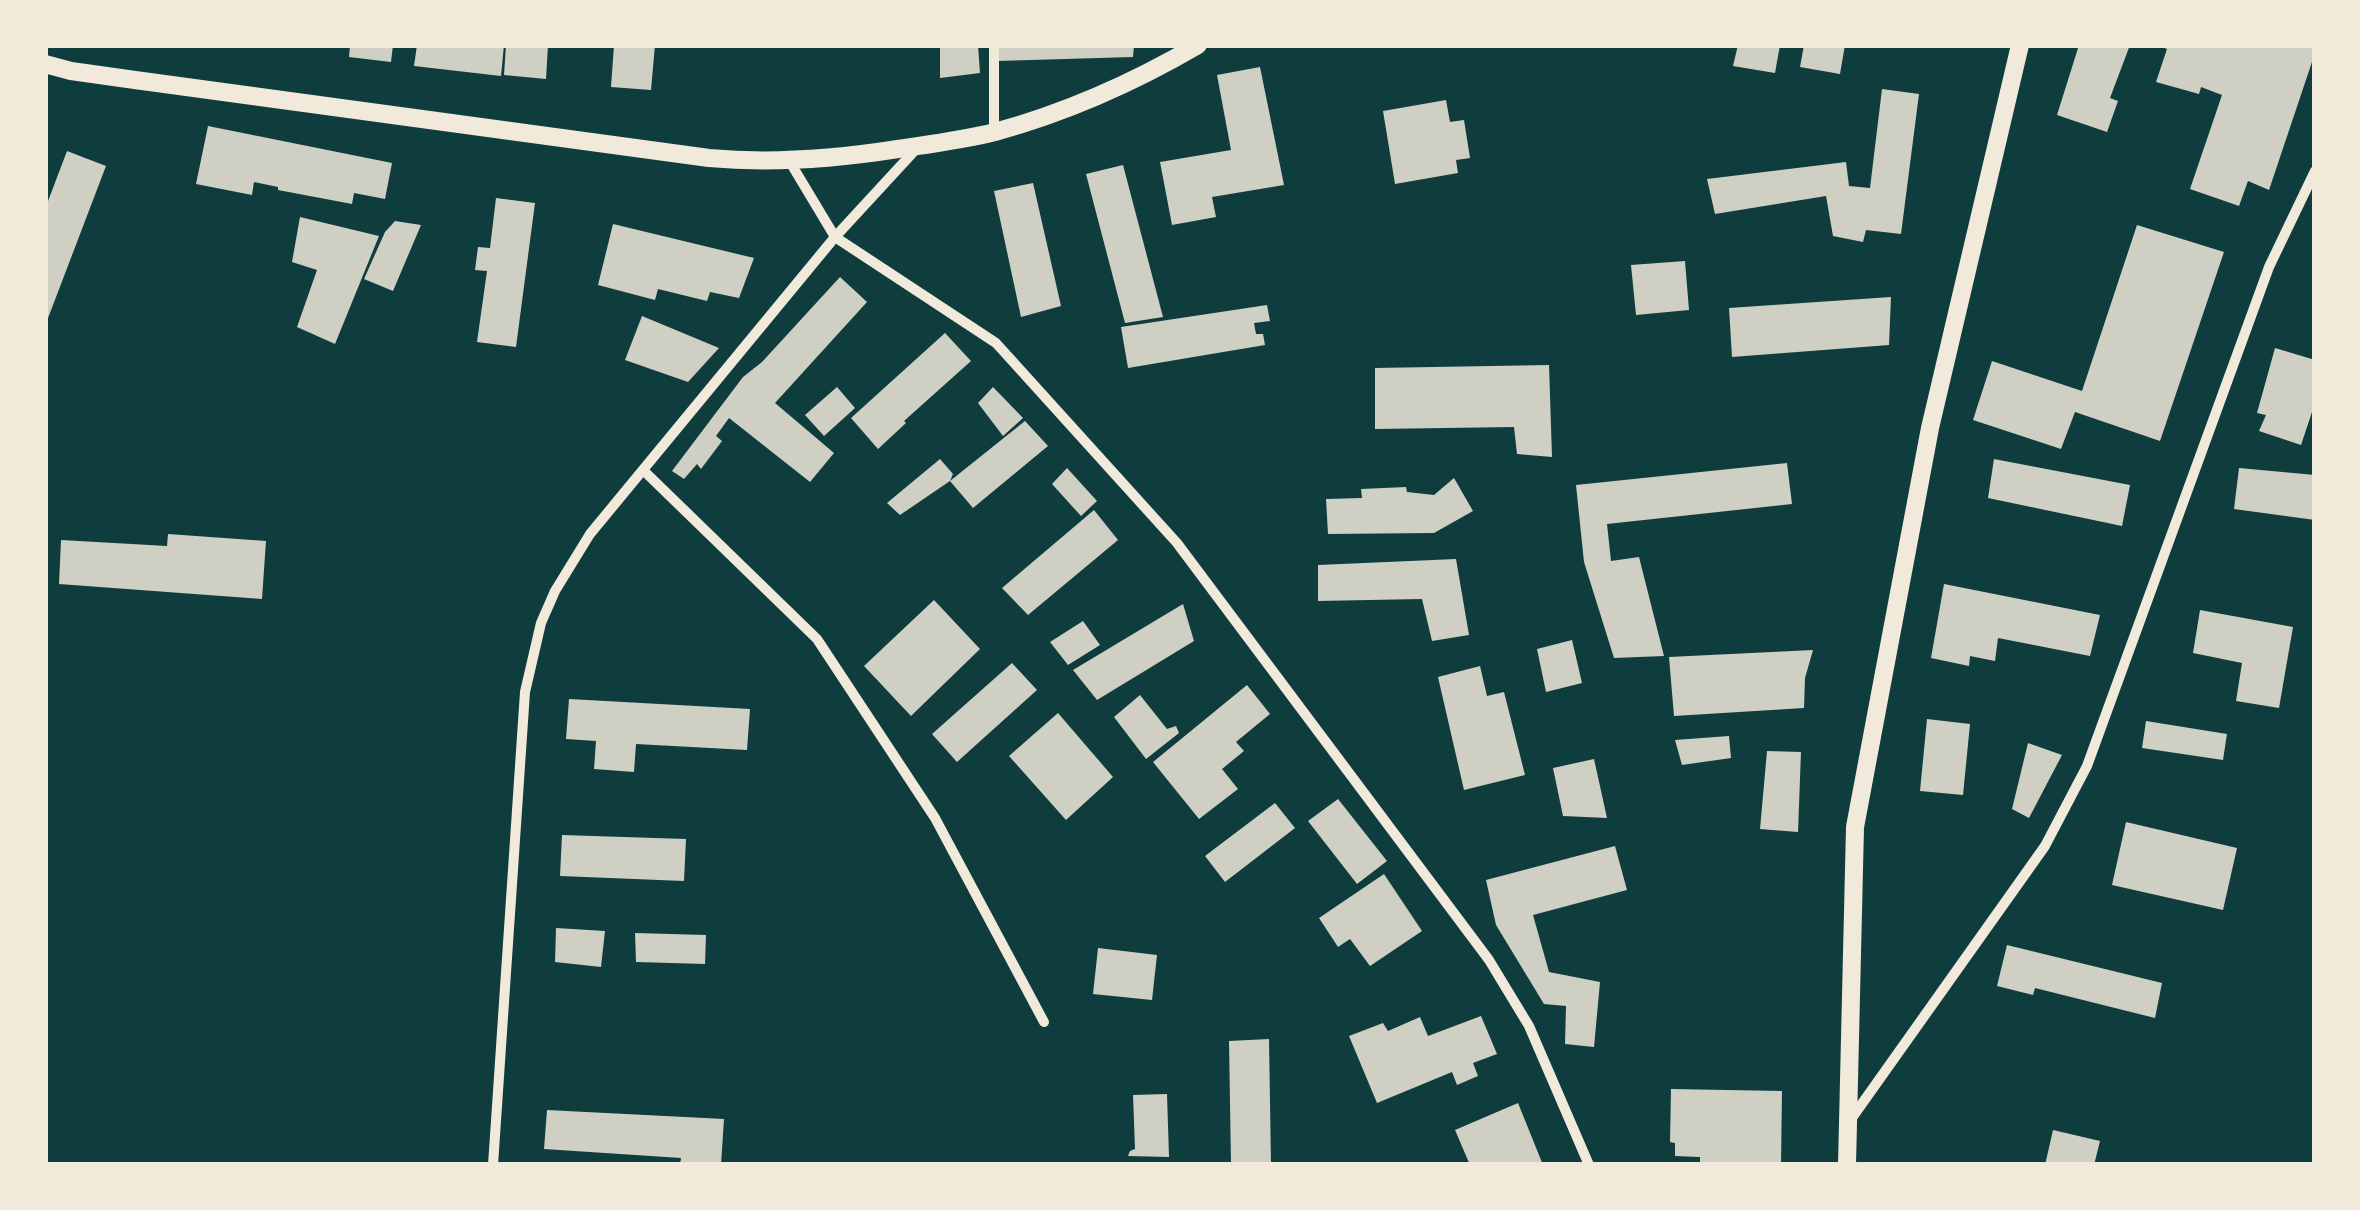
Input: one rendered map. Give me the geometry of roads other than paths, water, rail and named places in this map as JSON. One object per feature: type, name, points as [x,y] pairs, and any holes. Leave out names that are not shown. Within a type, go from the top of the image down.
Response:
[{"type":"street","points":[[994,45],[994,132]]},
{"type":"street","points":[[45,64],[135,80],[708,158],[790,162],[852,156],[994,132],[1114,91],[1198,45]]},
{"type":"street","points":[[1846,1165],[1856,826],[1930,428],[2020,45]]},
{"type":"street","points":[[493,1165],[525,692],[541,624],[555,591],[590,534],[835,236],[919,146]]},
{"type":"street","points":[[790,162],[835,236],[996,343],[1177,543],[1489,960],[1528,1026],[1589,1165]]},
{"type":"street","points":[[1849,1123],[2045,846],[2087,766],[2269,268],[2315,171]]},
{"type":"street","points":[[643,470],[817,639],[934,818],[1044,1022]]}]
